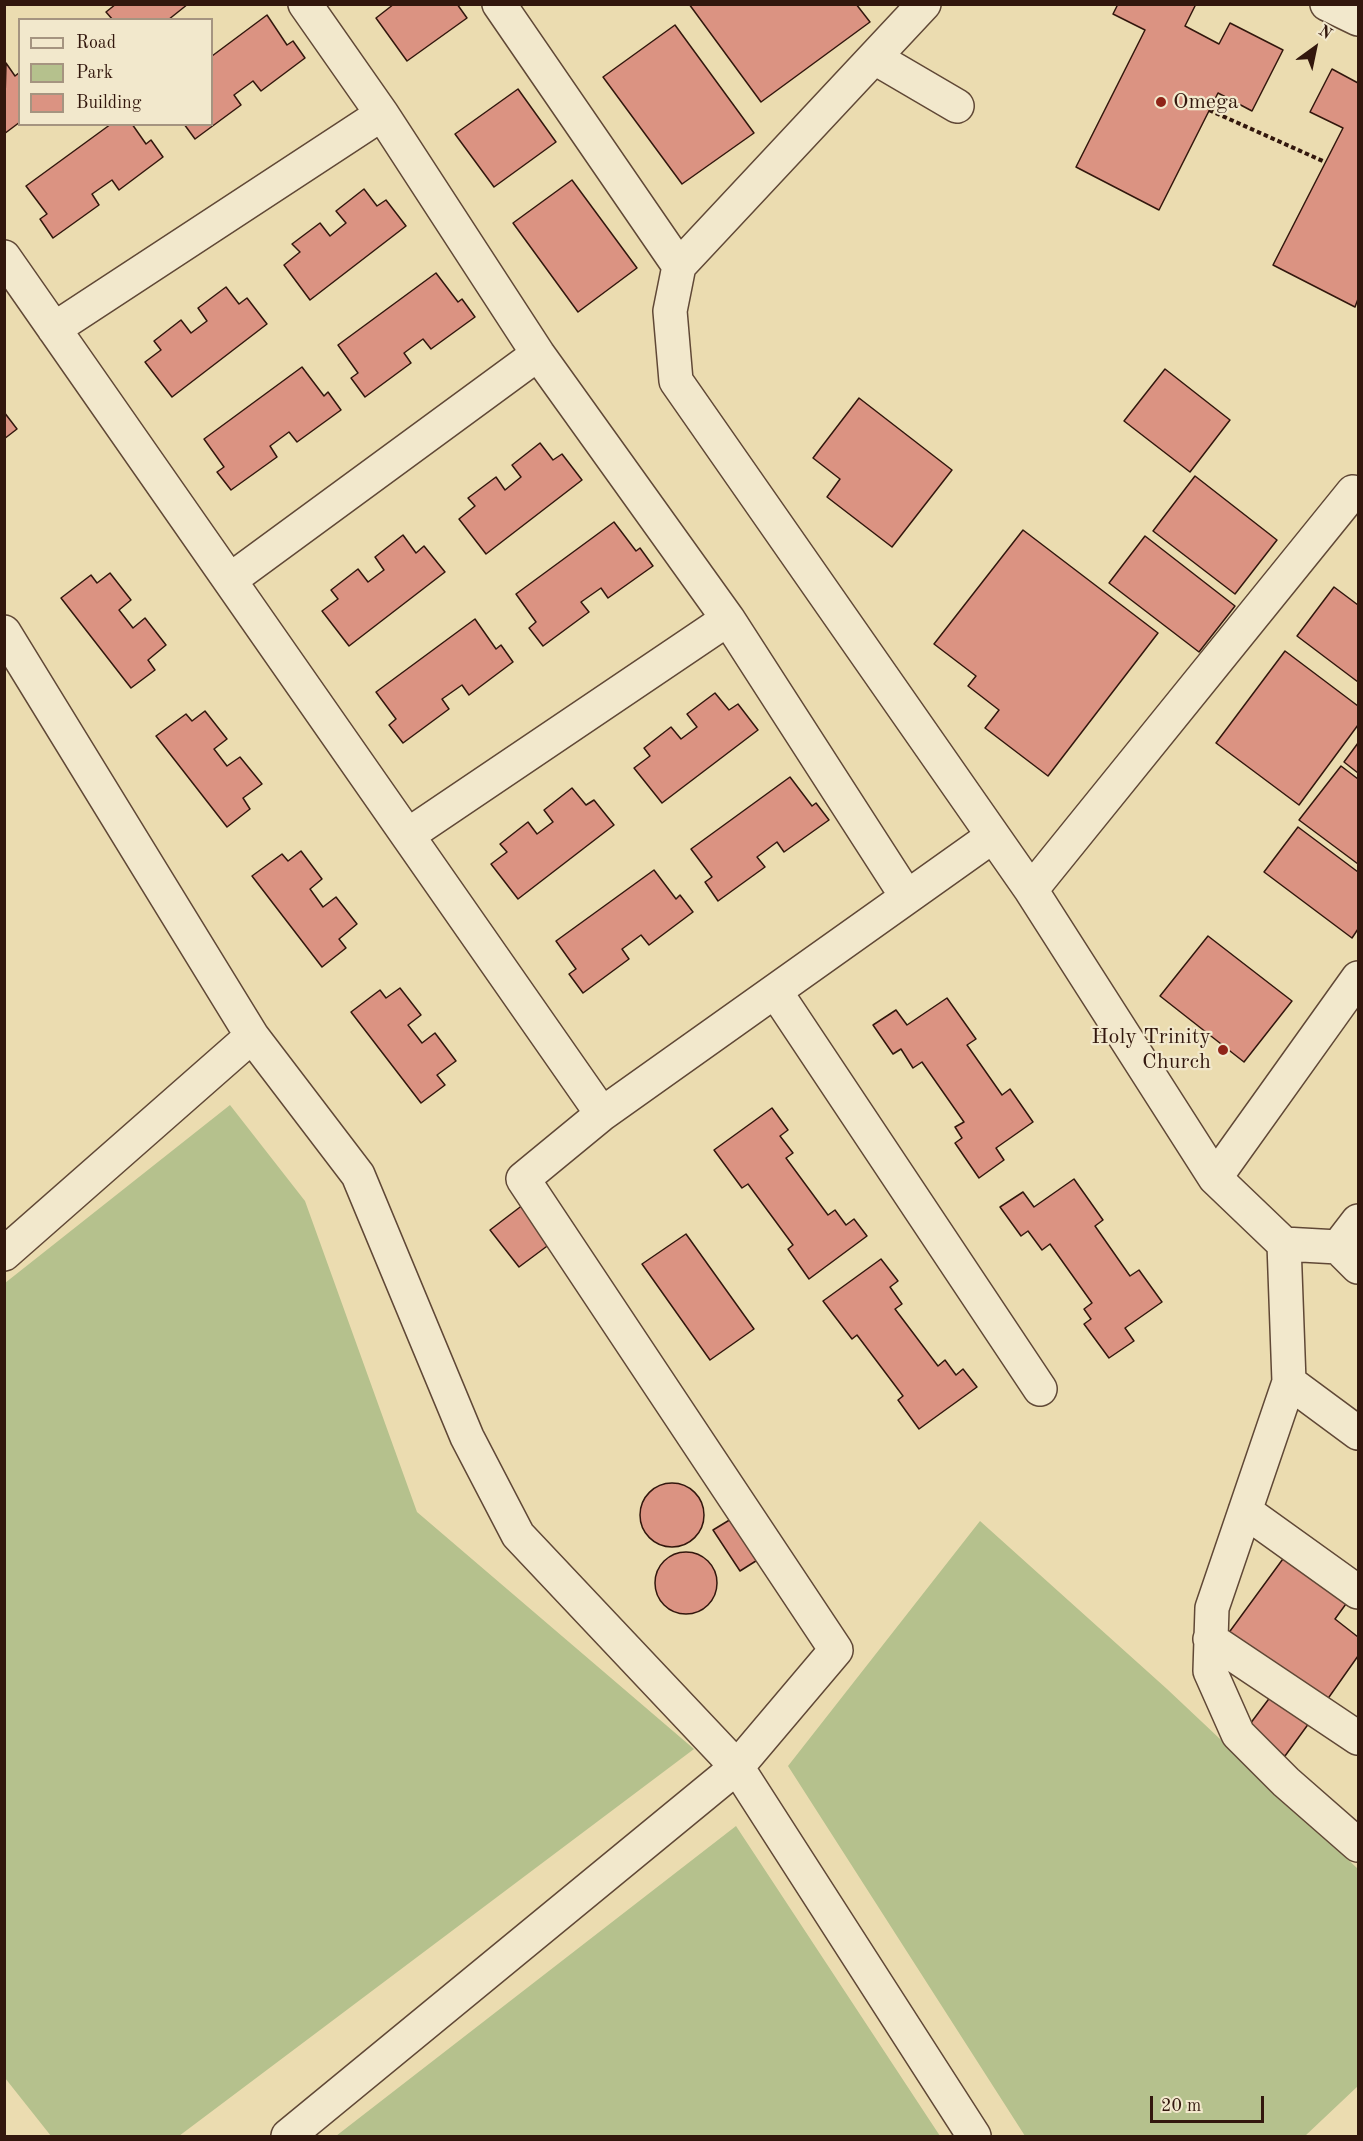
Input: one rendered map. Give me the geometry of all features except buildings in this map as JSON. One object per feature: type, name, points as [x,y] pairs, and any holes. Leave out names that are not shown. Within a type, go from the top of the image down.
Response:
[{"type":"street","points":[[305,4],[382,114],[538,354],[728,619],[907,897]]},
{"type":"street","points":[[499,4],[679,266]]},
{"type":"street","points":[[1327,4],[1359,19]]},
{"type":"street","points":[[922,6],[679,266],[670,311],[676,381],[1031,890],[1215,1178],[1284,1244],[1348,1257],[1359,1221]]},
{"type":"street","points":[[874,58],[957,106]]},
{"type":"street","points":[[54,329],[382,114]]},
{"type":"street","points":[[4,256],[602,1114]]},
{"type":"street","points":[[230,580],[538,354]]},
{"type":"street","points":[[1031,890],[1353,492],[1359,496]]},
{"type":"street","points":[[408,835],[728,619]]},
{"type":"street","points":[[4,632],[252,1036],[358,1175],[467,1437],[518,1535],[737,1767],[974,2136]]},
{"type":"street","points":[[288,2136],[737,1767],[836,1650],[523,1179],[602,1114],[993,836]]},
{"type":"street","points":[[1215,1178],[1359,978]]},
{"type":"street","points":[[775,991],[1040,1389]]},
{"type":"street","points":[[4,1254],[252,1036]]},
{"type":"street","points":[[1284,1244],[1288,1382],[1212,1608],[1210,1671],[1238,1734],[1286,1782],[1359,1845]]},
{"type":"street","points":[[1288,1382],[1359,1433]]},
{"type":"street","points":[[1245,1511],[1359,1592]]},
{"type":"street","points":[[1210,1639],[1359,1738]]},
{"type":"path","points":[[1209,110],[1325,162]]},
{"type":"green space","points":[[230,1105],[305,1201],[417,1512],[694,1749],[179,2136],[51,2136],[5,2078],[5,1283]]},
{"type":"green space","points":[[980,1521],[1167,1689],[1358,1869],[1358,2086],[1305,2136],[1025,2136],[788,1766]]},
{"type":"green space","points":[[736,1826],[940,2136],[336,2136],[345,2129]]},
{"type":"place","name":"Omega","points":[[1161,102]]},
{"type":"place","name":"Holy Trinity Church","points":[[1223,1050]]}]
